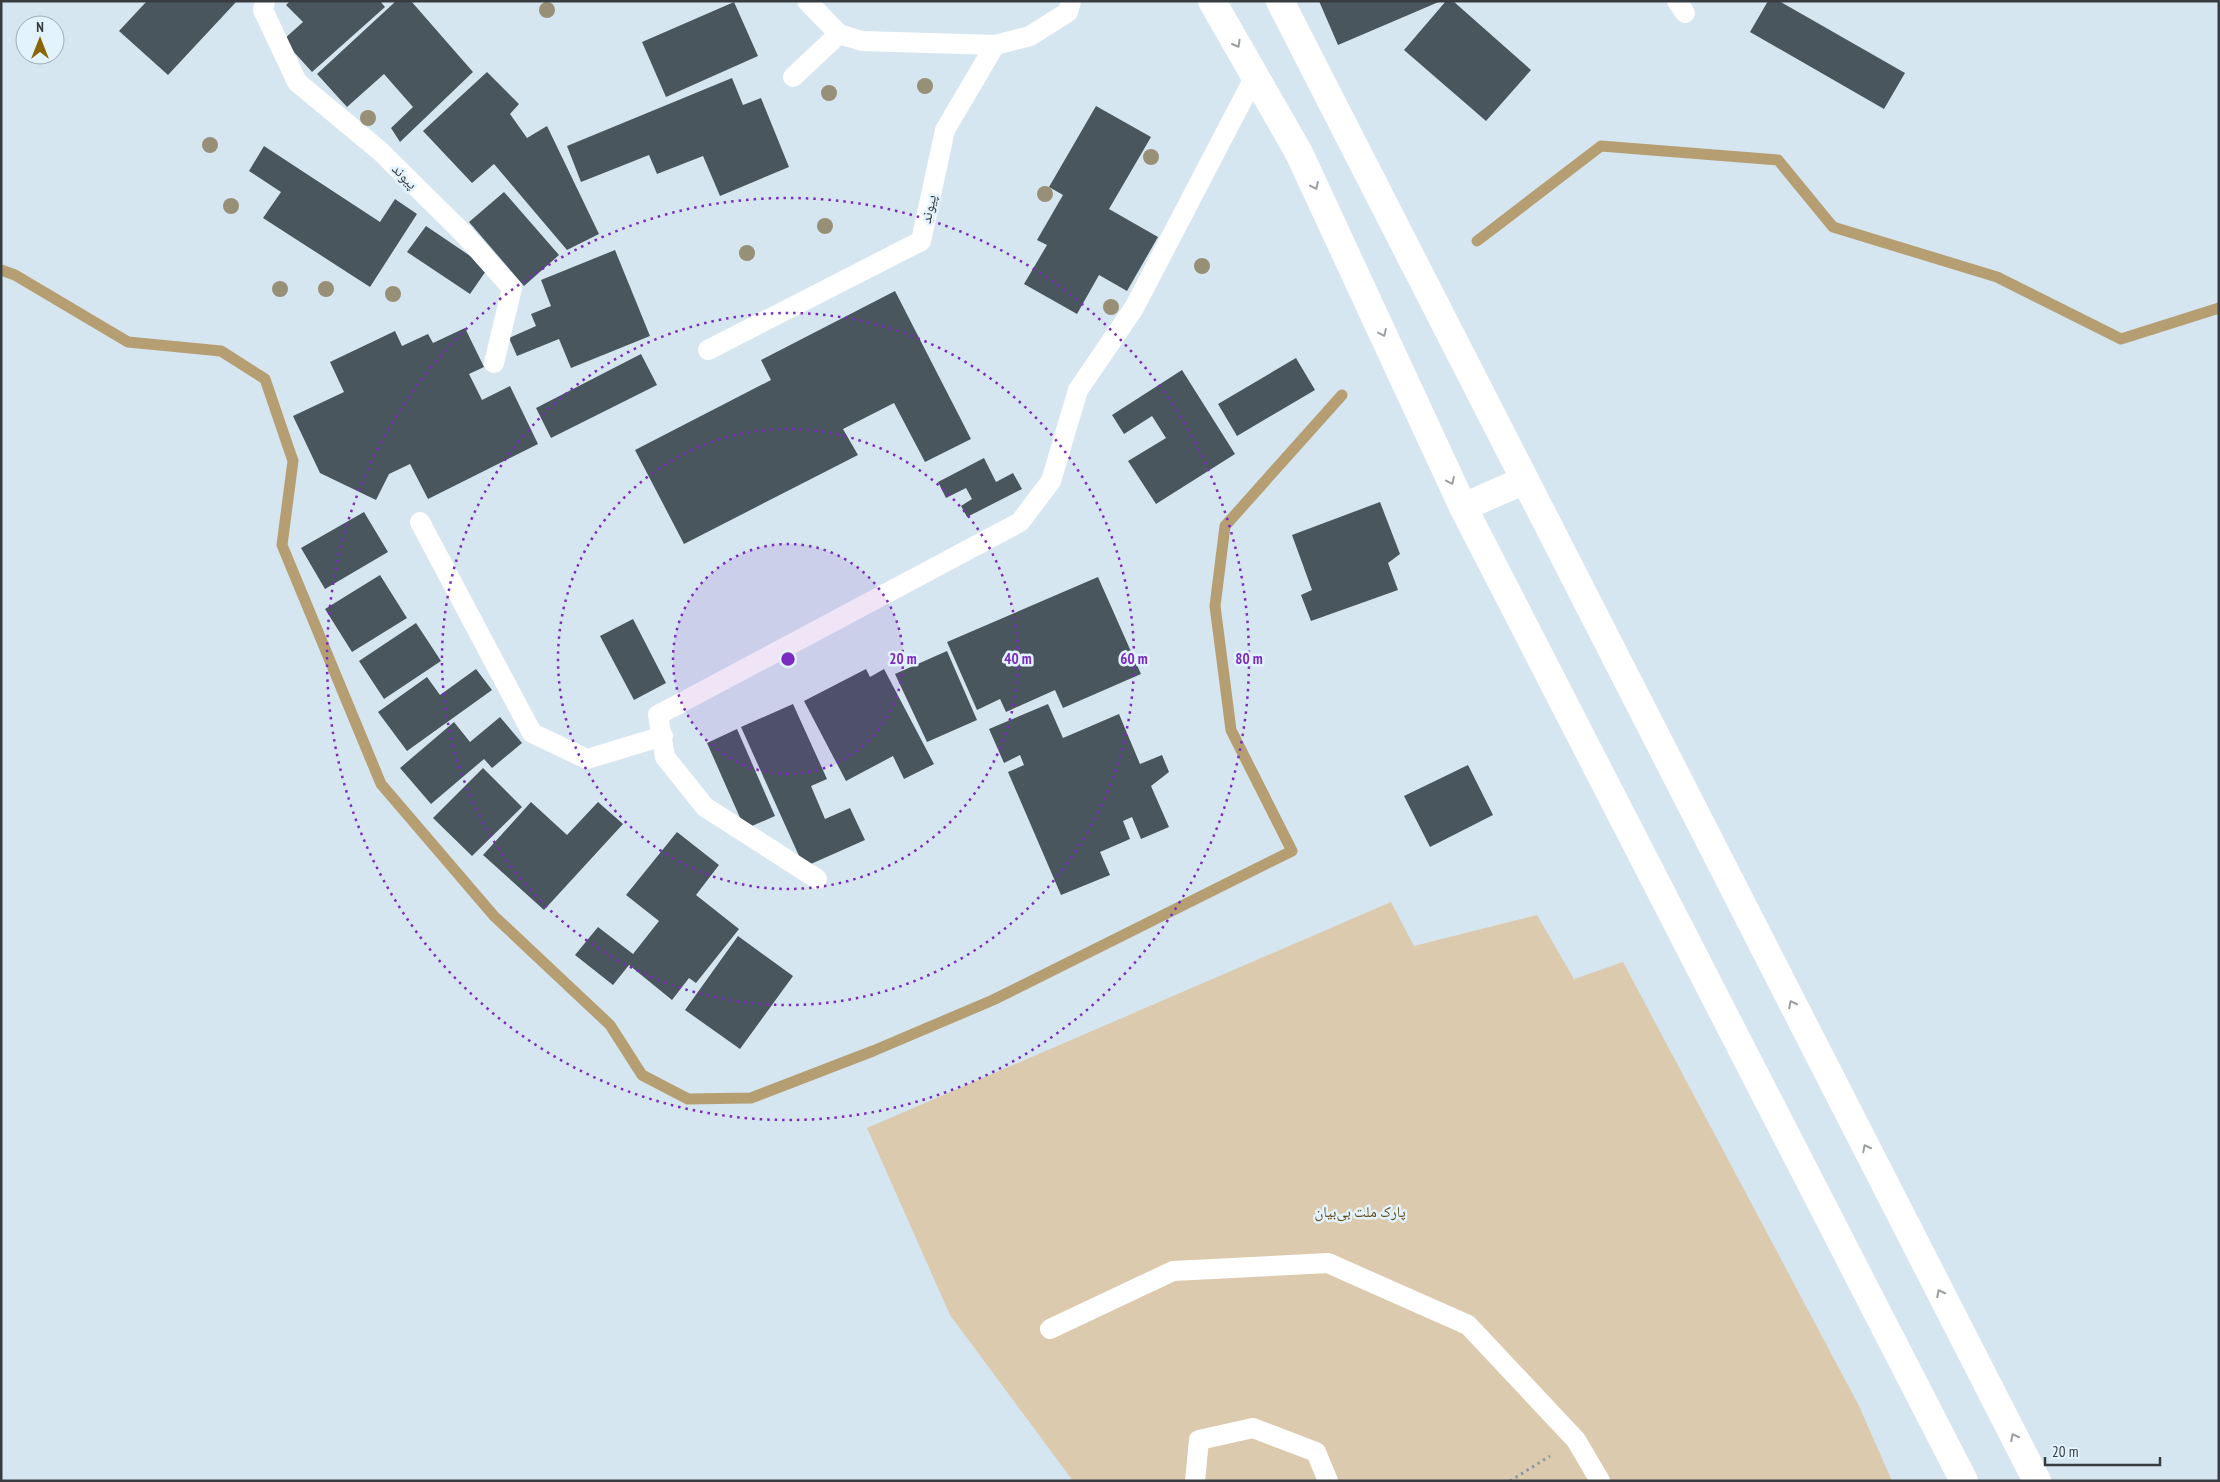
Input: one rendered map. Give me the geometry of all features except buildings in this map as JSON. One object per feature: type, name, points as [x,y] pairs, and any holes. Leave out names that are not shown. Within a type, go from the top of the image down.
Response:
[{"type":"main road","points":[[1212,1],[1299,153],[1463,506],[1964,1481]]},
{"type":"main road","points":[[1280,1],[1523,481],[2037,1481]]},
{"type":"main road","points":[[1463,506],[1523,481]]},
{"type":"lane","name":"پیوند","points":[[265,1],[263,10],[297,82],[380,151],[463,232],[512,288],[494,364]]},
{"type":"lane","points":[[807,1],[839,34],[862,41],[995,45],[1030,36],[1068,12],[1071,1]]},
{"type":"lane","points":[[793,77],[839,34]]},
{"type":"lane","name":"پیوند","points":[[708,350],[921,242],[945,130],[995,45]]},
{"type":"lane","points":[[817,880],[704,807],[665,758],[663,736],[658,715],[1020,522],[1051,481],[1078,390],[1134,308],[1255,76]]},
{"type":"lane","points":[[420,522],[532,733],[587,759],[663,736]]},
{"type":"lane","points":[[1050,1329],[1173,1271],[1328,1263],[1468,1325],[1576,1440],[1600,1481]]},
{"type":"lane","points":[[1195,1481],[1199,1440],[1253,1428],[1316,1452],[1328,1481]]},
{"type":"path","points":[[1510,1481],[1576,1440]]},
{"type":"green space","name":"پارک ملت بی‌بیان","points":[[1391,902],[1414,946],[1537,915],[1574,979],[1623,962],[1859,1406],[1892,1481],[1073,1481],[950,1315],[867,1128]]},
{"type":"waterway","points":[[1477,241],[1601,146],[1778,160],[1833,227],[1997,277],[2121,339],[2219,308]]},
{"type":"waterway","points":[[1,270],[15,275],[128,342],[221,351],[265,379],[293,461],[282,545],[381,784],[494,916],[610,1025],[642,1075],[688,1099],[751,1098],[873,1051],[993,1000],[1292,851],[1231,730],[1215,606],[1225,526],[1342,395]]}]
